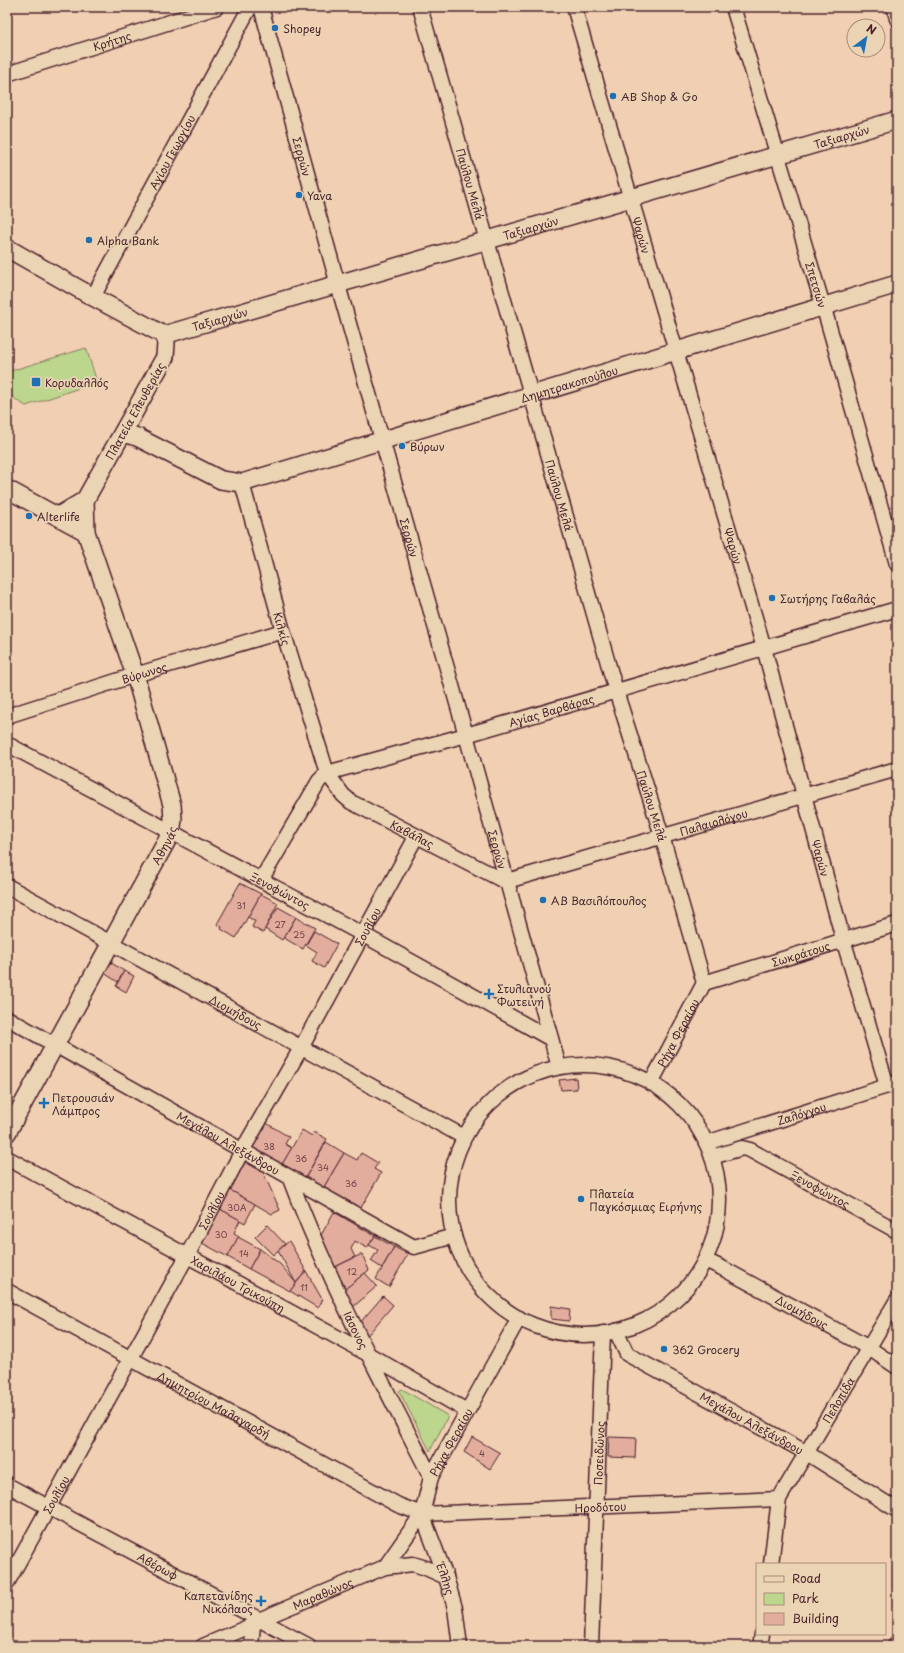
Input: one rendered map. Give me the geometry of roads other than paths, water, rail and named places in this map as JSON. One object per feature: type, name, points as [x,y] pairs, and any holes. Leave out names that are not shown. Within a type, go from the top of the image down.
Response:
[{"type":"main road","name":"Ταξιαρχών","points":[[164,335],[897,120]]},
{"type":"main road","points":[[7,248],[164,335]]},
{"type":"main road","name":"Δημητρακοπούλου","points":[[242,483],[897,284]]},
{"type":"main road","name":"Πλατεία Ελευθερίας","points":[[58,516],[85,500],[165,357],[166,343],[164,335]]},
{"type":"main road","points":[[123,433],[137,437],[221,480],[242,483]]},
{"type":"main road","points":[[7,489],[86,532]]},
{"type":"main road","name":"Αθηνάς","points":[[7,1133],[171,833],[173,819],[172,805],[135,675],[86,532],[85,500]]},
{"type":"street","name":"Κρήτης","points":[[7,74],[217,7]]},
{"type":"street","name":"Αγίου Γεωργίου","points":[[93,297],[250,7]]},
{"type":"street","name":"Σερρών","points":[[261,7],[338,285],[552,1039],[558,1067]]},
{"type":"street","name":"Παύλου Μελά","points":[[420,7],[616,691],[662,836],[704,983]]},
{"type":"street","name":"Ψαρών","points":[[574,7],[764,648],[843,940],[892,1084]]},
{"type":"street","name":"Σπετσών","points":[[733,7],[897,564]]},
{"type":"street","points":[[894,7],[897,19]]},
{"type":"street","name":"Κιλκίς","points":[[242,483],[283,631],[327,773]]},
{"type":"street","name":"Αγίας Βαρβάρας","points":[[327,773],[466,735],[897,609]]},
{"type":"street","name":"Βύρωνος","points":[[7,716],[135,675],[283,631]]},
{"type":"street","name":"Ξενοφώντος","points":[[7,744],[362,934],[552,1039]]},
{"type":"street","name":"Παλαιολόγου","points":[[507,881],[897,769]]},
{"type":"street","points":[[261,880],[319,781],[327,773]]},
{"type":"street","name":"Καβάλας","points":[[327,773],[343,795],[351,802],[502,880],[507,881]]},
{"type":"street","name":"Σουλίου","points":[[7,1583],[187,1256],[242,1151],[301,1048],[416,836]]},
{"type":"street","name":"Διομήδους","points":[[7,886],[464,1137]]},
{"type":"street","name":"Σωκράτους","points":[[704,983],[897,924]]},
{"type":"street","name":"Ρήγα Φεραίου","points":[[651,1083],[704,983]]},
{"type":"street","name":"Μεγάλου Αλεξάνδρου","points":[[7,1018],[290,1179],[414,1247],[454,1236]]},
{"type":"street","points":[[576,1065],[611,1068],[628,1073],[651,1083],[668,1095],[683,1109],[696,1125],[712,1157],[718,1187],[718,1212],[714,1237],[705,1260],[693,1279],[679,1296],[662,1310],[643,1321],[609,1332],[574,1334],[546,1329],[519,1318],[501,1306],[485,1292],[472,1275],[461,1256],[454,1236],[450,1216],[450,1182],[456,1156],[464,1137],[483,1110],[497,1096],[512,1085],[530,1076],[558,1067],[576,1065]]},
{"type":"street","name":"Ζαλόγγου","points":[[706,1143],[892,1084]]},
{"type":"street","points":[[712,1157],[742,1148],[738,1132]]},
{"type":"street","name":"Ξενοφώντος","points":[[742,1148],[750,1150],[897,1231]]},
{"type":"street","name":"Χαριλάου Τρικούπη","points":[[7,1158],[368,1354],[467,1412]]},
{"type":"street","name":"Ιάσονος","points":[[290,1179],[305,1220],[368,1354],[431,1478]]},
{"type":"street","name":"Διομήδους","points":[[705,1260],[869,1348],[897,1367]]},
{"type":"street","name":"Δημητρίου Μαλαγαρδή","points":[[7,1291],[398,1505],[422,1514]]},
{"type":"street","name":"Πελοπίδα","points":[[779,1499],[897,1300]]},
{"type":"street","name":"Ρήγα Φεραίου","points":[[385,1567],[422,1514],[431,1478],[519,1318]]},
{"type":"street","name":"Μεγάλου Αλεξάνδρου","points":[[609,1332],[627,1354],[807,1453],[897,1510]]},
{"type":"street","name":"Ποσειδώνος","points":[[591,1646],[609,1332]]},
{"type":"street","name":"Αβέρωφ","points":[[7,1485],[257,1622],[309,1646]]},
{"type":"street","points":[[771,1563],[779,1499]]},
{"type":"street","name":"Ηροδότου","points":[[422,1514],[779,1499]]},
{"type":"street","name":"Έλλης","points":[[422,1514],[446,1576],[455,1608],[460,1646]]},
{"type":"street","name":"Μαραθώνος","points":[[203,1646],[385,1567],[413,1564],[446,1576]]},
{"type":"street","points":[[251,1646],[257,1622]]},
{"type":"street","points":[[760,1646],[762,1635]]},
{"type":"place","name":"Shopey","points":[[275,28]]},
{"type":"place","name":"ΑΒ Shop & Go","points":[[613,96]]},
{"type":"place","name":"Yava","points":[[299,195]]},
{"type":"place","name":"Alpha Bank","points":[[89,240]]},
{"type":"place","name":"Κορυδαλλός","points":[[36,382]]},
{"type":"place","name":"Βύρων","points":[[402,446]]},
{"type":"place","name":"Alterlife","points":[[29,516]]},
{"type":"place","name":"Σωτήρης Γαβαλάς","points":[[772,598]]},
{"type":"place","name":"ΑΒ Βασιλόπουλος","points":[[543,900]]},
{"type":"place","name":"Στυλιανού Φωτεινή","points":[[489,994]]},
{"type":"place","name":"Πετρουσιάν Λάμπρος","points":[[44,1103]]},
{"type":"place","name":"Πλατεία Παγκόσμιας Ειρήνης","points":[[581,1199]]},
{"type":"place","name":"362 Grocery","points":[[664,1349]]},
{"type":"place","name":"Καπετανίδης Νικόλαος","points":[[261,1601]]}]
